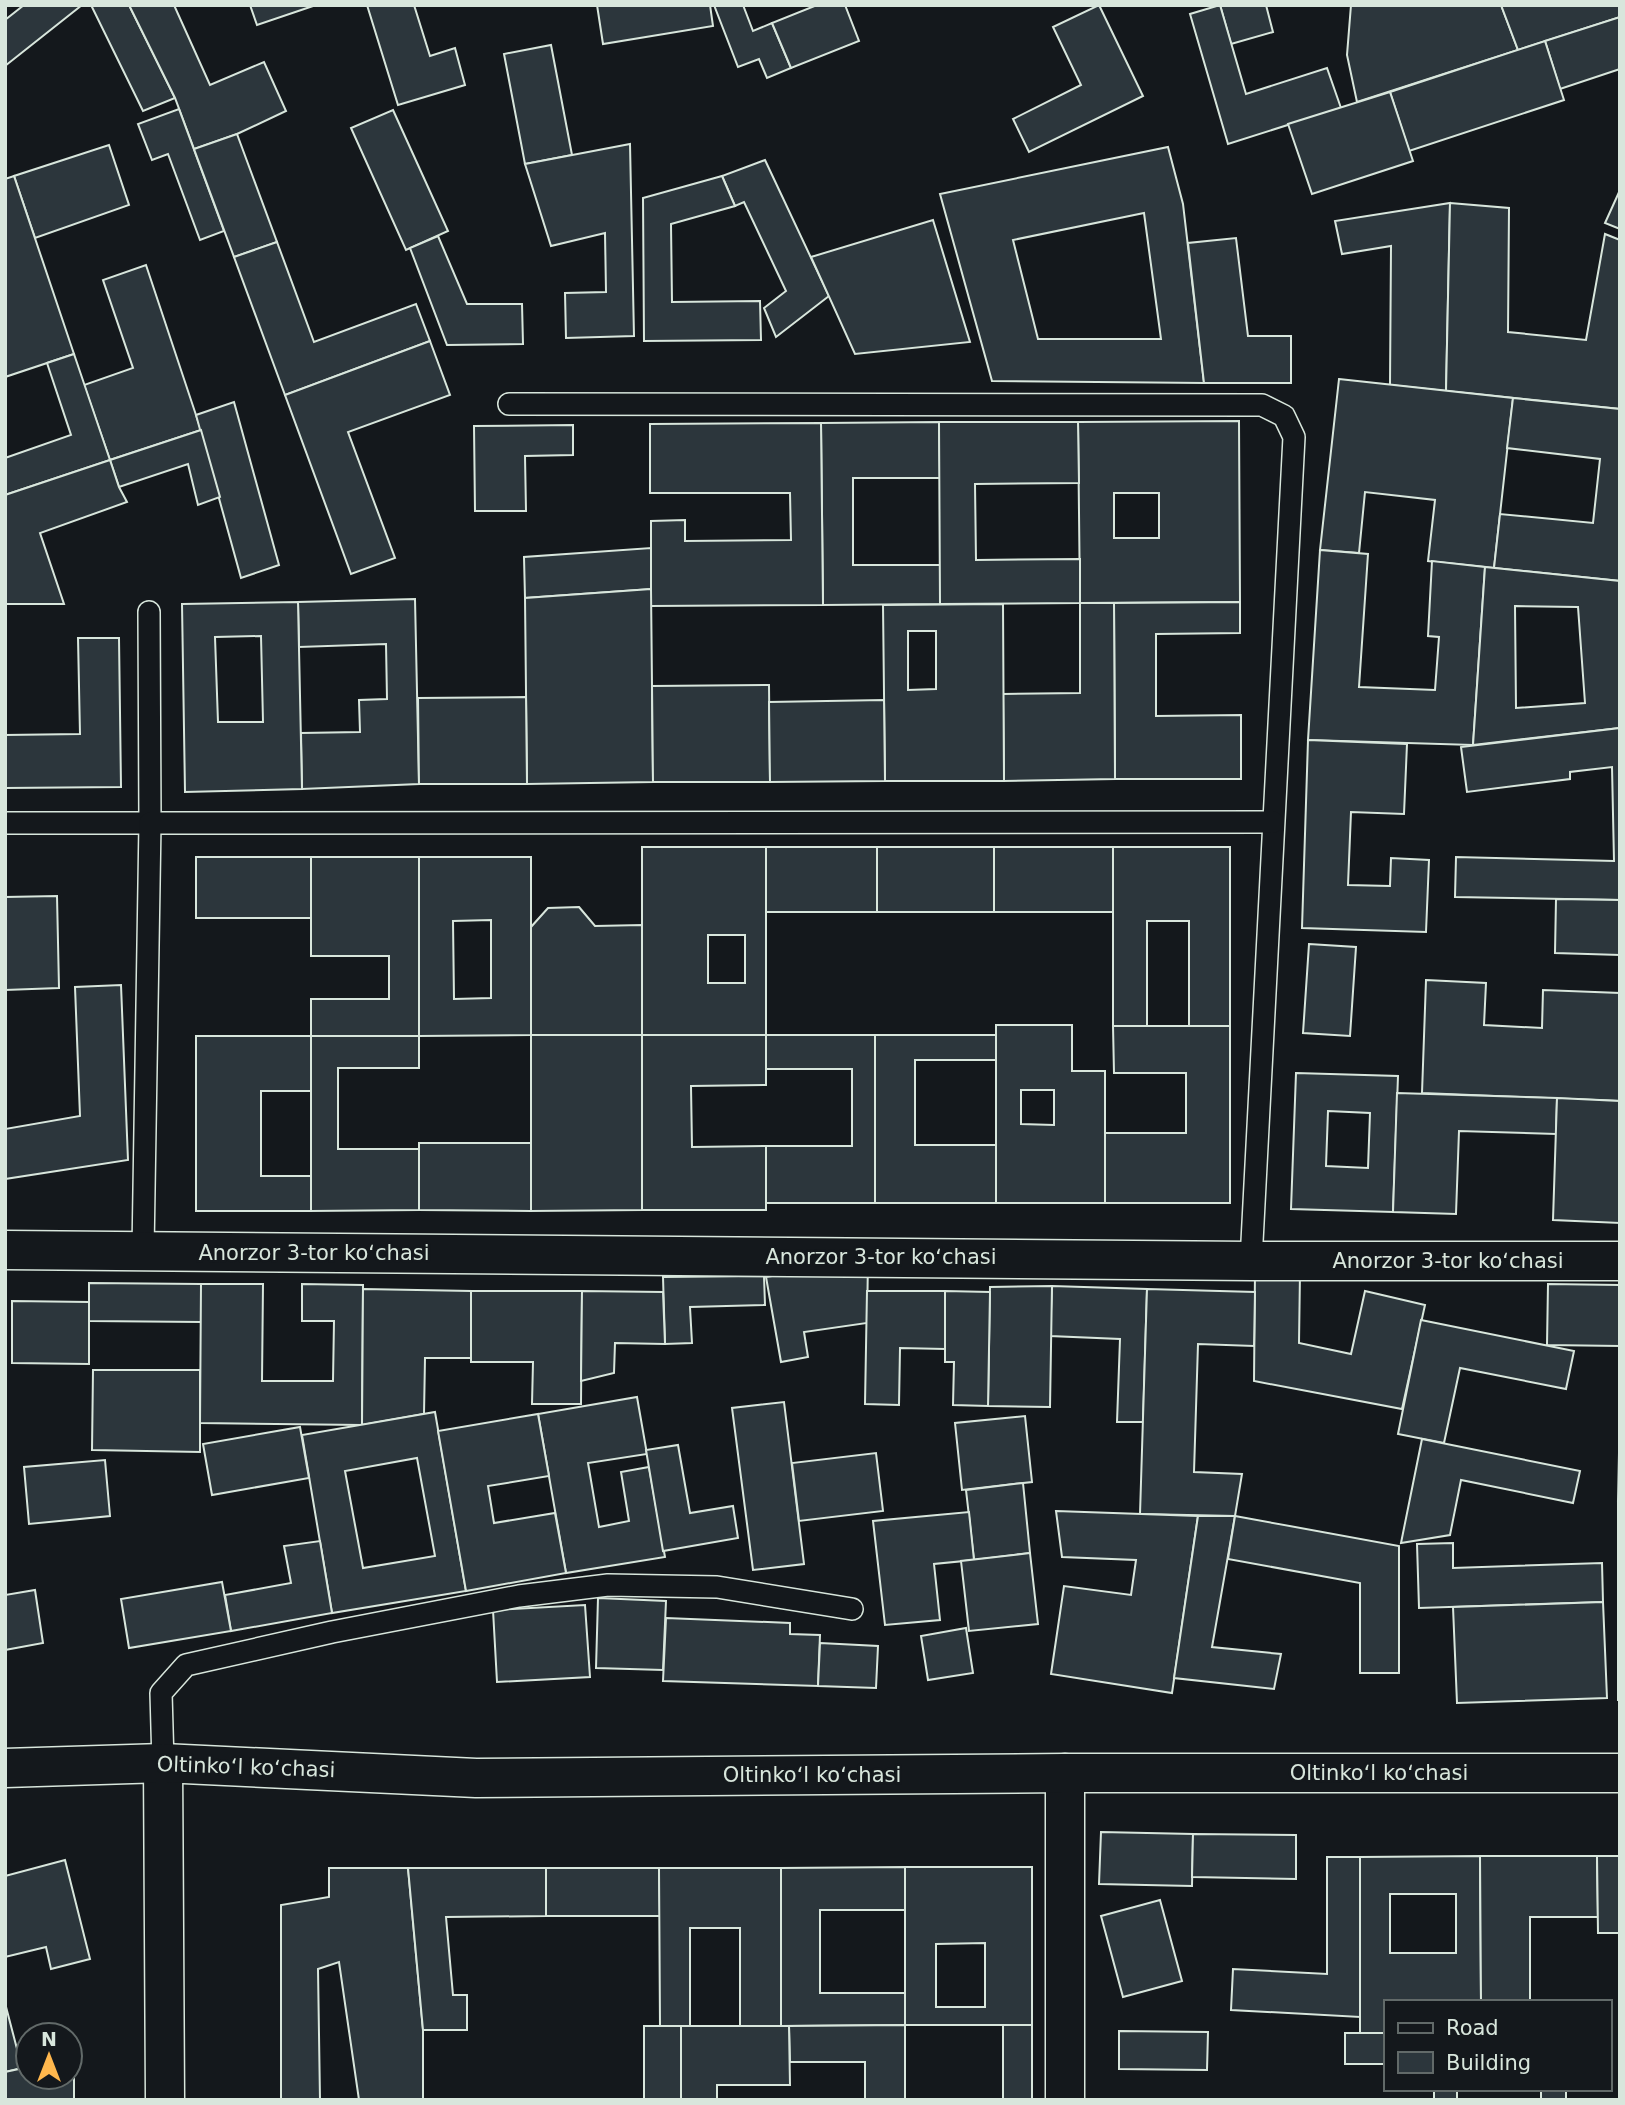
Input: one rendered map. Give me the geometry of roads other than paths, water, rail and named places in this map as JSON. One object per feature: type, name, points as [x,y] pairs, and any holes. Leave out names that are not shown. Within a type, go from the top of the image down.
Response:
[{"type":"street","name":"Anorzor 3-tor koʻchasi","points":[[5,1250],[1251,1261],[1620,1261]]},
{"type":"street","name":"Oltinkoʻl koʻchasi","points":[[5,1768],[163,1763],[476,1778],[1065,1773],[1620,1773]]},
{"type":"street","points":[[163,1763],[164,2100]]},
{"type":"street","points":[[1065,1773],[1065,2100]]},
{"type":"lane","points":[[509,404],[1262,405],[1284,416],[1294,437],[1251,1261]]},
{"type":"lane","points":[[143,1251],[150,823],[149,612]]},
{"type":"lane","points":[[5,823],[1273,822]]},
{"type":"lane","points":[[163,1763],[161,1693],[186,1665],[332,1632],[519,1596],[608,1585],[717,1587],[852,1609]]}]
